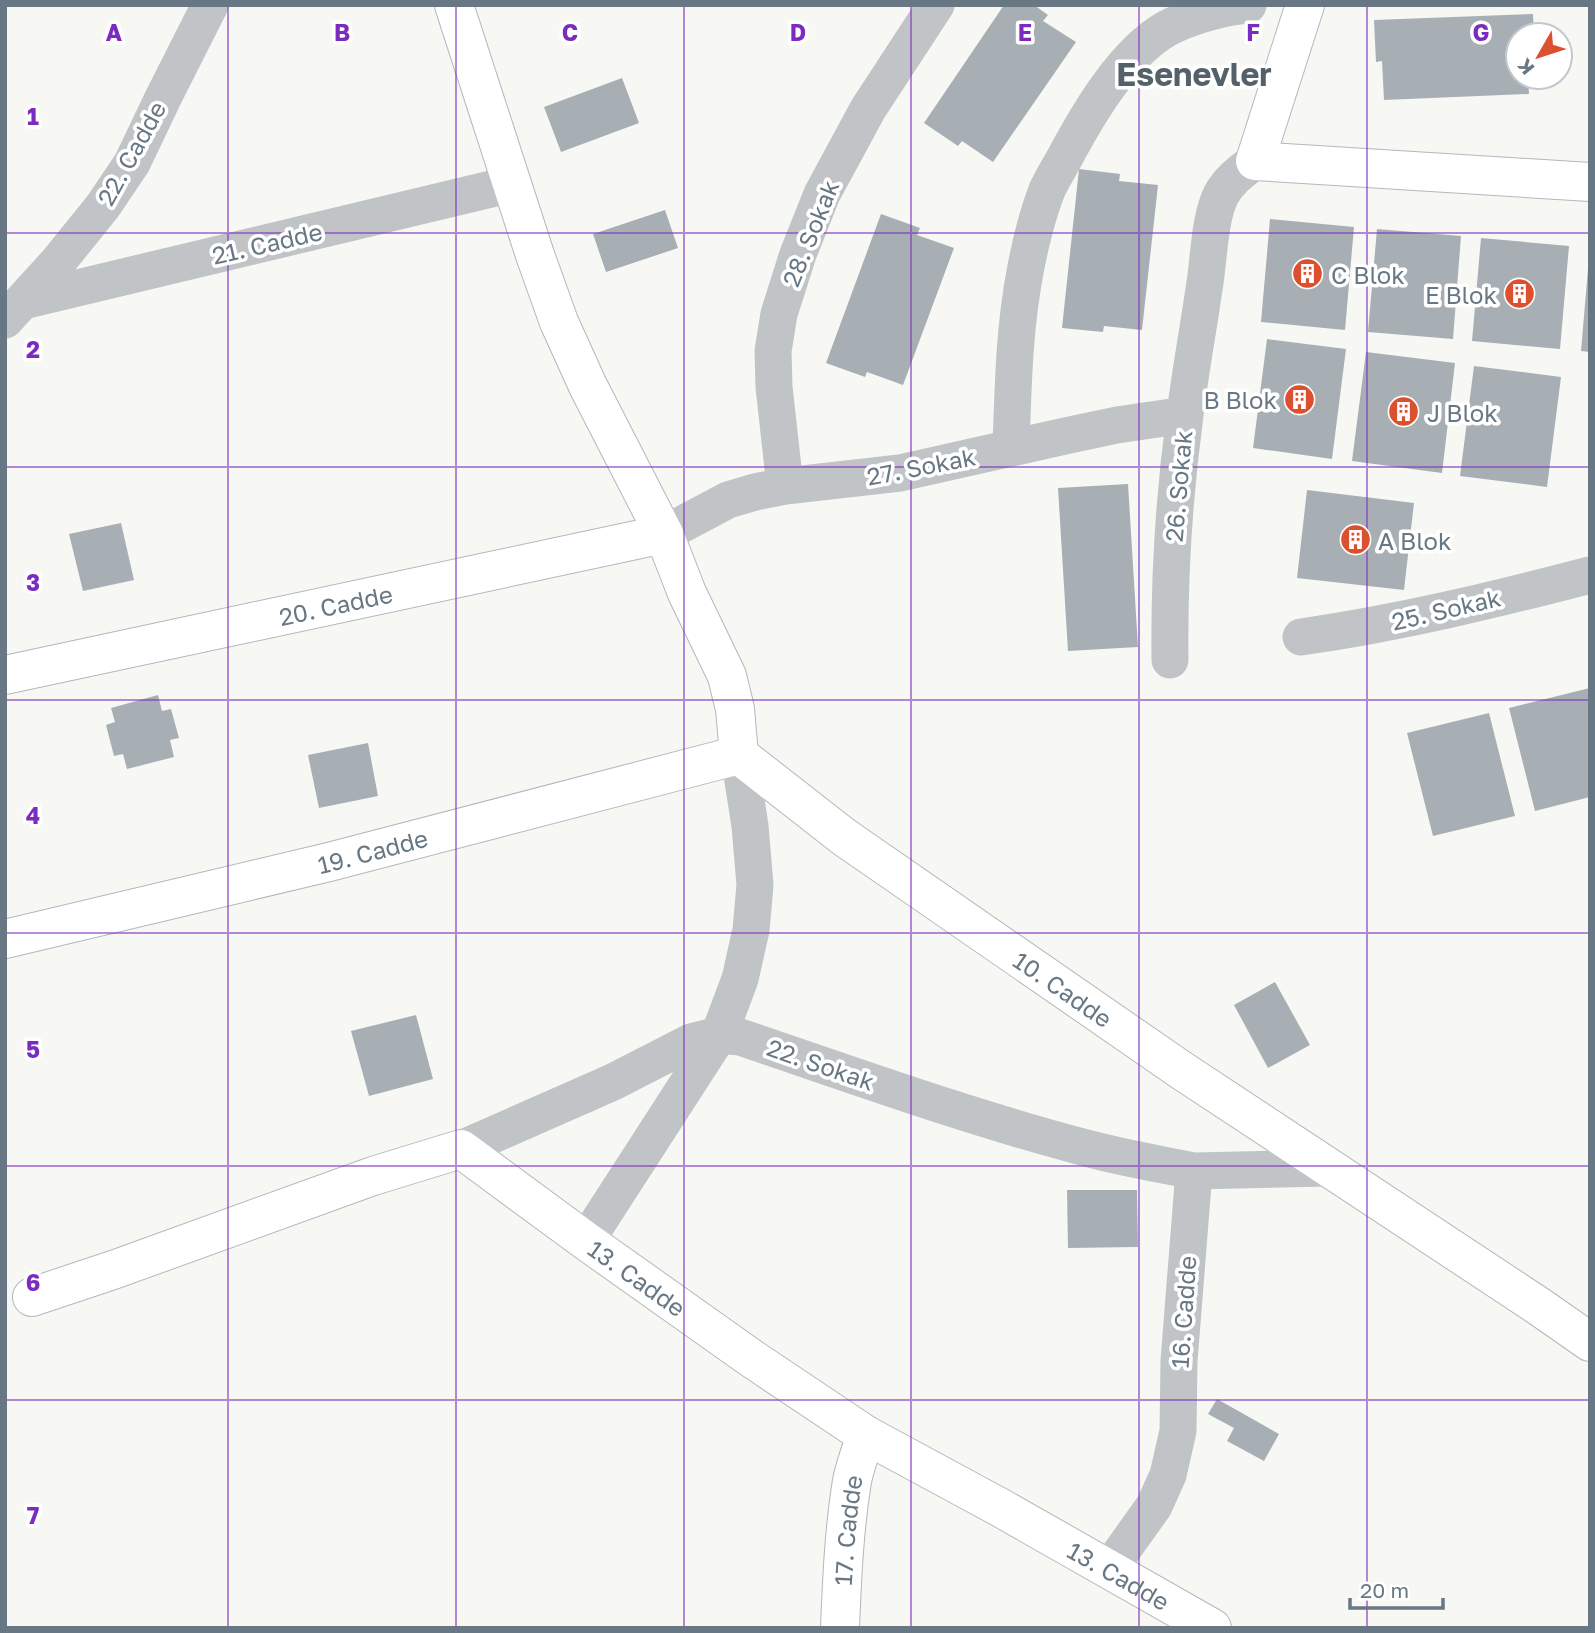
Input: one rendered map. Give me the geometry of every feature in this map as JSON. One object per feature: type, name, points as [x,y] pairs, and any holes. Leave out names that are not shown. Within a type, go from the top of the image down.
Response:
[{"type":"street","name":"22. Cadde","points":[[14,311],[103,206],[132,163],[210,5]]},
{"type":"street","points":[[453,5],[559,322],[588,386],[664,534],[687,593],[727,676],[735,709],[750,825],[755,885],[751,930],[740,979],[719,1035],[586,1241]]},
{"type":"street","name":"28. Sokak","points":[[785,486],[773,351],[779,314],[798,254],[822,194],[868,108],[936,5]]},
{"type":"street","points":[[1011,448],[1016,330],[1025,271],[1036,224],[1048,190],[1074,139],[1107,87],[1138,51],[1166,29],[1199,16],[1248,5]]},
{"type":"street","points":[[1304,5],[1255,161],[1590,182]]},
{"type":"street","name":"26. Sokak","points":[[1170,660],[1172,542],[1185,415],[1213,219],[1221,196],[1232,179],[1255,161]]},
{"type":"street","name":"21. Cadde","points":[[14,311],[512,184]]},
{"type":"street","name":"27. Sokak","points":[[664,534],[728,500],[755,492],[900,473],[1117,425],[1185,415]]},
{"type":"street","name":"20. Cadde","points":[[5,675],[664,534]]},
{"type":"street","name":"25. Sokak","points":[[1301,637],[1410,619],[1590,575]]},
{"type":"street","name":"19. Cadde","points":[[5,939],[329,862],[739,755]]},
{"type":"street","name":"10. Cadde","points":[[739,755],[844,837],[1169,1063],[1590,1342]]},
{"type":"street","name":"22. Sokak","points":[[461,1149],[614,1082],[691,1042],[719,1035],[740,1037],[1047,1138],[1194,1171]]},
{"type":"street","points":[[32,1297],[373,1176],[461,1149]]},
{"type":"street","name":"13. Cadde","points":[[461,1149],[751,1358],[866,1434],[1212,1628]]},
{"type":"street","points":[[1194,1171],[1329,1168]]},
{"type":"street","name":"16. Cadde","points":[[1109,1569],[1154,1506],[1168,1475],[1178,1431],[1178,1361],[1194,1171]]},
{"type":"street","name":"17. Cadde","points":[[840,1628],[842,1566],[848,1514],[853,1479],[866,1434]]},
{"type":"building","points":[[1004,5],[1034,5],[1048,15],[1043,21],[1076,42],[993,162],[962,141],[958,146],[924,123]]},
{"type":"building","points":[[1533,14],[1533,21],[1504,21],[1504,91],[1529,91],[1529,94],[1384,100],[1382,61],[1376,62],[1374,20]]},
{"type":"building","points":[[622,78],[639,123],[561,152],[544,107]]},
{"type":"building","points":[[1079,169],[1120,174],[1119,181],[1158,185],[1142,330],[1104,326],[1103,332],[1062,328]]},
{"type":"building","points":[[665,210],[678,248],[606,272],[593,234]]},
{"type":"building","points":[[881,214],[920,228],[917,235],[954,248],[903,385],[867,372],[865,377],[826,363]]},
{"type":"building","name":"C Blok","points":[[1270,219],[1354,227],[1345,330],[1261,322]]},
{"type":"building","points":[[1377,229],[1461,236],[1453,339],[1368,332]]},
{"type":"building","name":"E Blok","points":[[1481,238],[1569,246],[1560,349],[1472,341]]},
{"type":"building","points":[[1590,269],[1590,352],[1581,351]]},
{"type":"building","name":"B Blok","points":[[1267,339],[1346,349],[1332,459],[1253,448]]},
{"type":"building","name":"J Blok","points":[[1366,352],[1455,363],[1442,473],[1352,461]]},
{"type":"building","points":[[1474,366],[1561,377],[1547,487],[1460,476]]},
{"type":"building","points":[[1128,484],[1138,647],[1068,651],[1058,488]]},
{"type":"building","name":"A Blok","points":[[1307,490],[1414,503],[1404,590],[1297,578]]},
{"type":"building","points":[[121,523],[134,580],[83,591],[69,534]]},
{"type":"building","points":[[1590,688],[1590,797],[1535,811],[1509,708]]},
{"type":"building","points":[[158,695],[162,711],[171,709],[179,738],[170,740],[174,757],[127,769],[123,754],[114,756],[106,725],[115,722],[111,708]]},
{"type":"building","points":[[1489,713],[1515,816],[1433,836],[1407,733]]},
{"type":"building","points":[[368,743],[378,796],[319,808],[308,755]]},
{"type":"building","points":[[1275,982],[1310,1045],[1268,1068],[1234,1005]]},
{"type":"building","points":[[416,1015],[433,1079],[369,1096],[351,1031]]},
{"type":"building","points":[[1067,1190],[1137,1190],[1138,1247],[1068,1248]]},
{"type":"building","points":[[1217,1399],[1279,1434],[1264,1461],[1227,1441],[1234,1428],[1208,1414]]},
{"type":"place","name":"C Blok","points":[[1308,274]]},
{"type":"place","name":"E Blok","points":[[1520,294]]},
{"type":"place","name":"B Blok","points":[[1300,399]]},
{"type":"place","name":"J Blok","points":[[1404,412]]},
{"type":"place","name":"A Blok","points":[[1355,540]]},
{"type":"district","name":"Esenevler","points":[[1194,74]]}]
